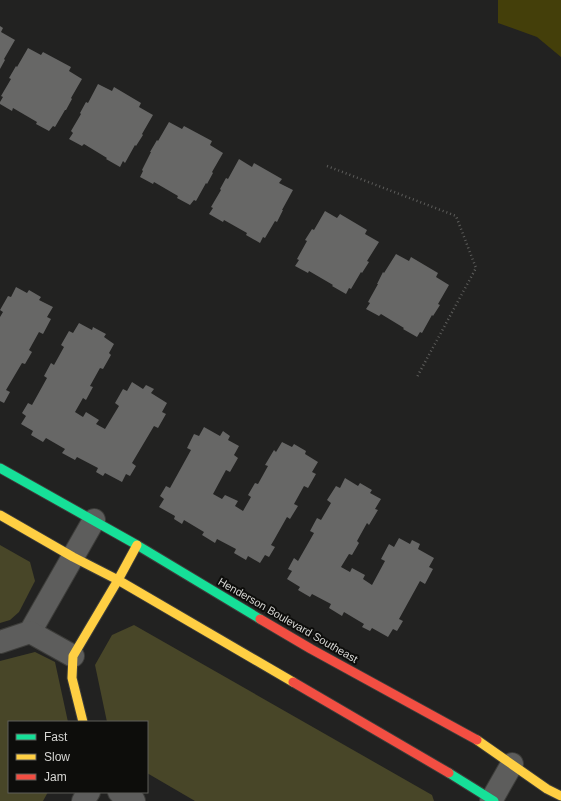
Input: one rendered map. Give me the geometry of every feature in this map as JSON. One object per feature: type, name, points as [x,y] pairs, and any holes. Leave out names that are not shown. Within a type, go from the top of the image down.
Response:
[{"type":"main road","name":"Henderson Boulevard Southeast","points":[[0,468],[138,545],[311,649],[476,740],[547,789],[561,796]]},
{"type":"main road","points":[[0,515],[118,580],[454,776],[492,801]]},
{"type":"main road","points":[[83,721],[72,678],[73,656],[138,545]]},
{"type":"street","points":[[0,642],[30,632],[94,520]]},
{"type":"street","points":[[30,632],[73,656]]},
{"type":"street","points":[[492,801],[512,764]]},
{"type":"street","points":[[120,793],[134,801]]},
{"type":"path","points":[[327,166],[456,216],[476,268],[417,377]]},
{"type":"shaded area","points":[[498,0],[561,0],[561,57],[537,37],[498,23]]},
{"type":"shaded area","points":[[0,545],[30,562],[35,581],[19,612],[10,620],[0,623]]},
{"type":"shaded area","points":[[134,625],[432,795],[434,801],[195,801],[148,774],[148,721],[107,721],[95,665],[112,635]]},
{"type":"shaded area","points":[[35,652],[55,662],[68,721],[8,721],[8,793],[47,793],[43,801],[0,801],[0,661]]},
{"type":"building","points":[[0,26],[3,28],[1,32],[15,40],[0,69]]},
{"type":"building","points":[[28,48],[41,55],[43,52],[71,67],[69,71],[82,79],[66,110],[55,127],[53,126],[49,131],[13,108],[12,111],[0,104],[3,97],[1,96],[11,79],[9,78]]},
{"type":"building","points":[[98,84],[112,91],[114,87],[141,103],[139,107],[153,115],[142,134],[143,135],[136,146],[135,145],[125,163],[123,161],[120,167],[84,144],[82,146],[69,139],[73,133],[71,131],[81,114],[80,113],[86,102],[88,103]]},
{"type":"building","points":[[169,122],[182,129],[184,126],[212,141],[210,145],[223,153],[207,184],[206,183],[196,201],[194,200],[190,205],[154,182],[153,184],[140,177],[150,152]]},
{"type":"building","points":[[239,159],[252,167],[254,163],[282,179],[279,183],[293,190],[277,222],[275,221],[265,238],[263,237],[260,243],[246,235],[247,233],[224,220],[223,222],[209,214],[226,178],[228,179]]},
{"type":"building","points":[[325,211],[337,218],[340,214],[367,230],[365,234],[379,242],[367,261],[369,262],[346,294],[309,271],[308,273],[295,266],[299,260],[297,259],[307,241],[305,240],[312,229],[314,230]]},
{"type":"building","points":[[396,254],[409,261],[411,257],[438,273],[436,277],[449,285],[438,304],[440,305],[433,316],[432,315],[422,333],[420,332],[417,337],[381,314],[379,316],[366,309],[383,272],[384,273]]},
{"type":"building","points":[[16,287],[27,293],[29,290],[41,297],[39,300],[53,307],[47,317],[51,319],[43,334],[39,332],[29,350],[32,352],[25,364],[22,363],[6,390],[10,392],[4,403],[0,401],[0,317],[3,312],[0,310],[8,296],[11,297]]},
{"type":"building","points":[[79,323],[92,330],[93,327],[106,334],[104,337],[114,344],[109,353],[111,355],[103,369],[100,368],[90,386],[93,387],[86,400],[83,398],[75,412],[83,417],[86,412],[99,420],[96,424],[105,429],[119,406],[115,403],[123,389],[127,391],[132,382],[143,389],[146,385],[154,389],[151,393],[167,403],[162,412],[166,414],[158,428],[154,426],[132,463],[136,466],[130,476],[126,474],[122,482],[105,473],[103,476],[96,472],[98,468],[77,457],[75,460],[62,453],[65,449],[46,438],[43,442],[31,435],[33,431],[21,424],[26,416],[22,413],[28,403],[32,405],[47,378],[44,376],[51,363],[54,365],[64,347],[61,345],[69,331],[73,333]]},
{"type":"building","points":[[204,427],[220,436],[223,431],[230,436],[228,440],[239,446],[234,455],[238,458],[230,472],[226,470],[213,494],[222,499],[225,495],[238,501],[235,506],[243,511],[251,497],[248,495],[255,483],[258,484],[268,466],[265,465],[274,450],[276,452],[282,442],[292,447],[294,444],[306,451],[305,454],[318,462],[312,472],[316,474],[308,488],[304,486],[294,504],[298,506],[290,519],[287,517],[271,545],[275,547],[269,557],[265,555],[260,563],[248,556],[246,560],[234,553],[236,549],[217,539],[215,543],[202,535],[204,532],[184,520],[182,524],[174,519],[175,516],[159,507],[164,499],[160,496],[166,486],[170,488],[191,450],[187,448],[194,434],[199,436]]},
{"type":"building","points":[[345,478],[358,486],[360,483],[372,490],[370,493],[381,499],[375,509],[378,510],[369,525],[367,523],[357,541],[359,543],[352,555],[349,554],[341,567],[350,572],[352,568],[365,575],[363,579],[372,585],[385,561],[381,559],[389,544],[394,547],[399,538],[410,544],[412,540],[420,544],[418,549],[434,558],[429,567],[433,569],[425,584],[420,581],[399,619],[403,621],[397,631],[393,629],[388,637],[372,628],[370,631],[362,627],[364,624],[344,612],[342,616],[329,608],[331,604],[312,594],[310,597],[298,590],[300,587],[287,579],[292,571],[288,569],[294,558],[298,561],[314,533],[310,531],[317,518],[321,520],[331,503],[327,500],[336,486],[340,488]]},
{"type":"traffic: fast","points":[[0,468],[137,545],[260,619]]},
{"type":"traffic: fast","points":[[449,773],[494,801]]},
{"type":"traffic: slow","points":[[0,515],[73,557],[118,580],[293,682]]},
{"type":"traffic: slow","points":[[83,721],[72,678],[73,656],[137,545]]},
{"type":"traffic: slow","points":[[477,740],[547,789],[561,796]]},
{"type":"traffic: jam","points":[[260,619],[311,649],[477,740]]},
{"type":"traffic: jam","points":[[293,682],[449,773]]}]
